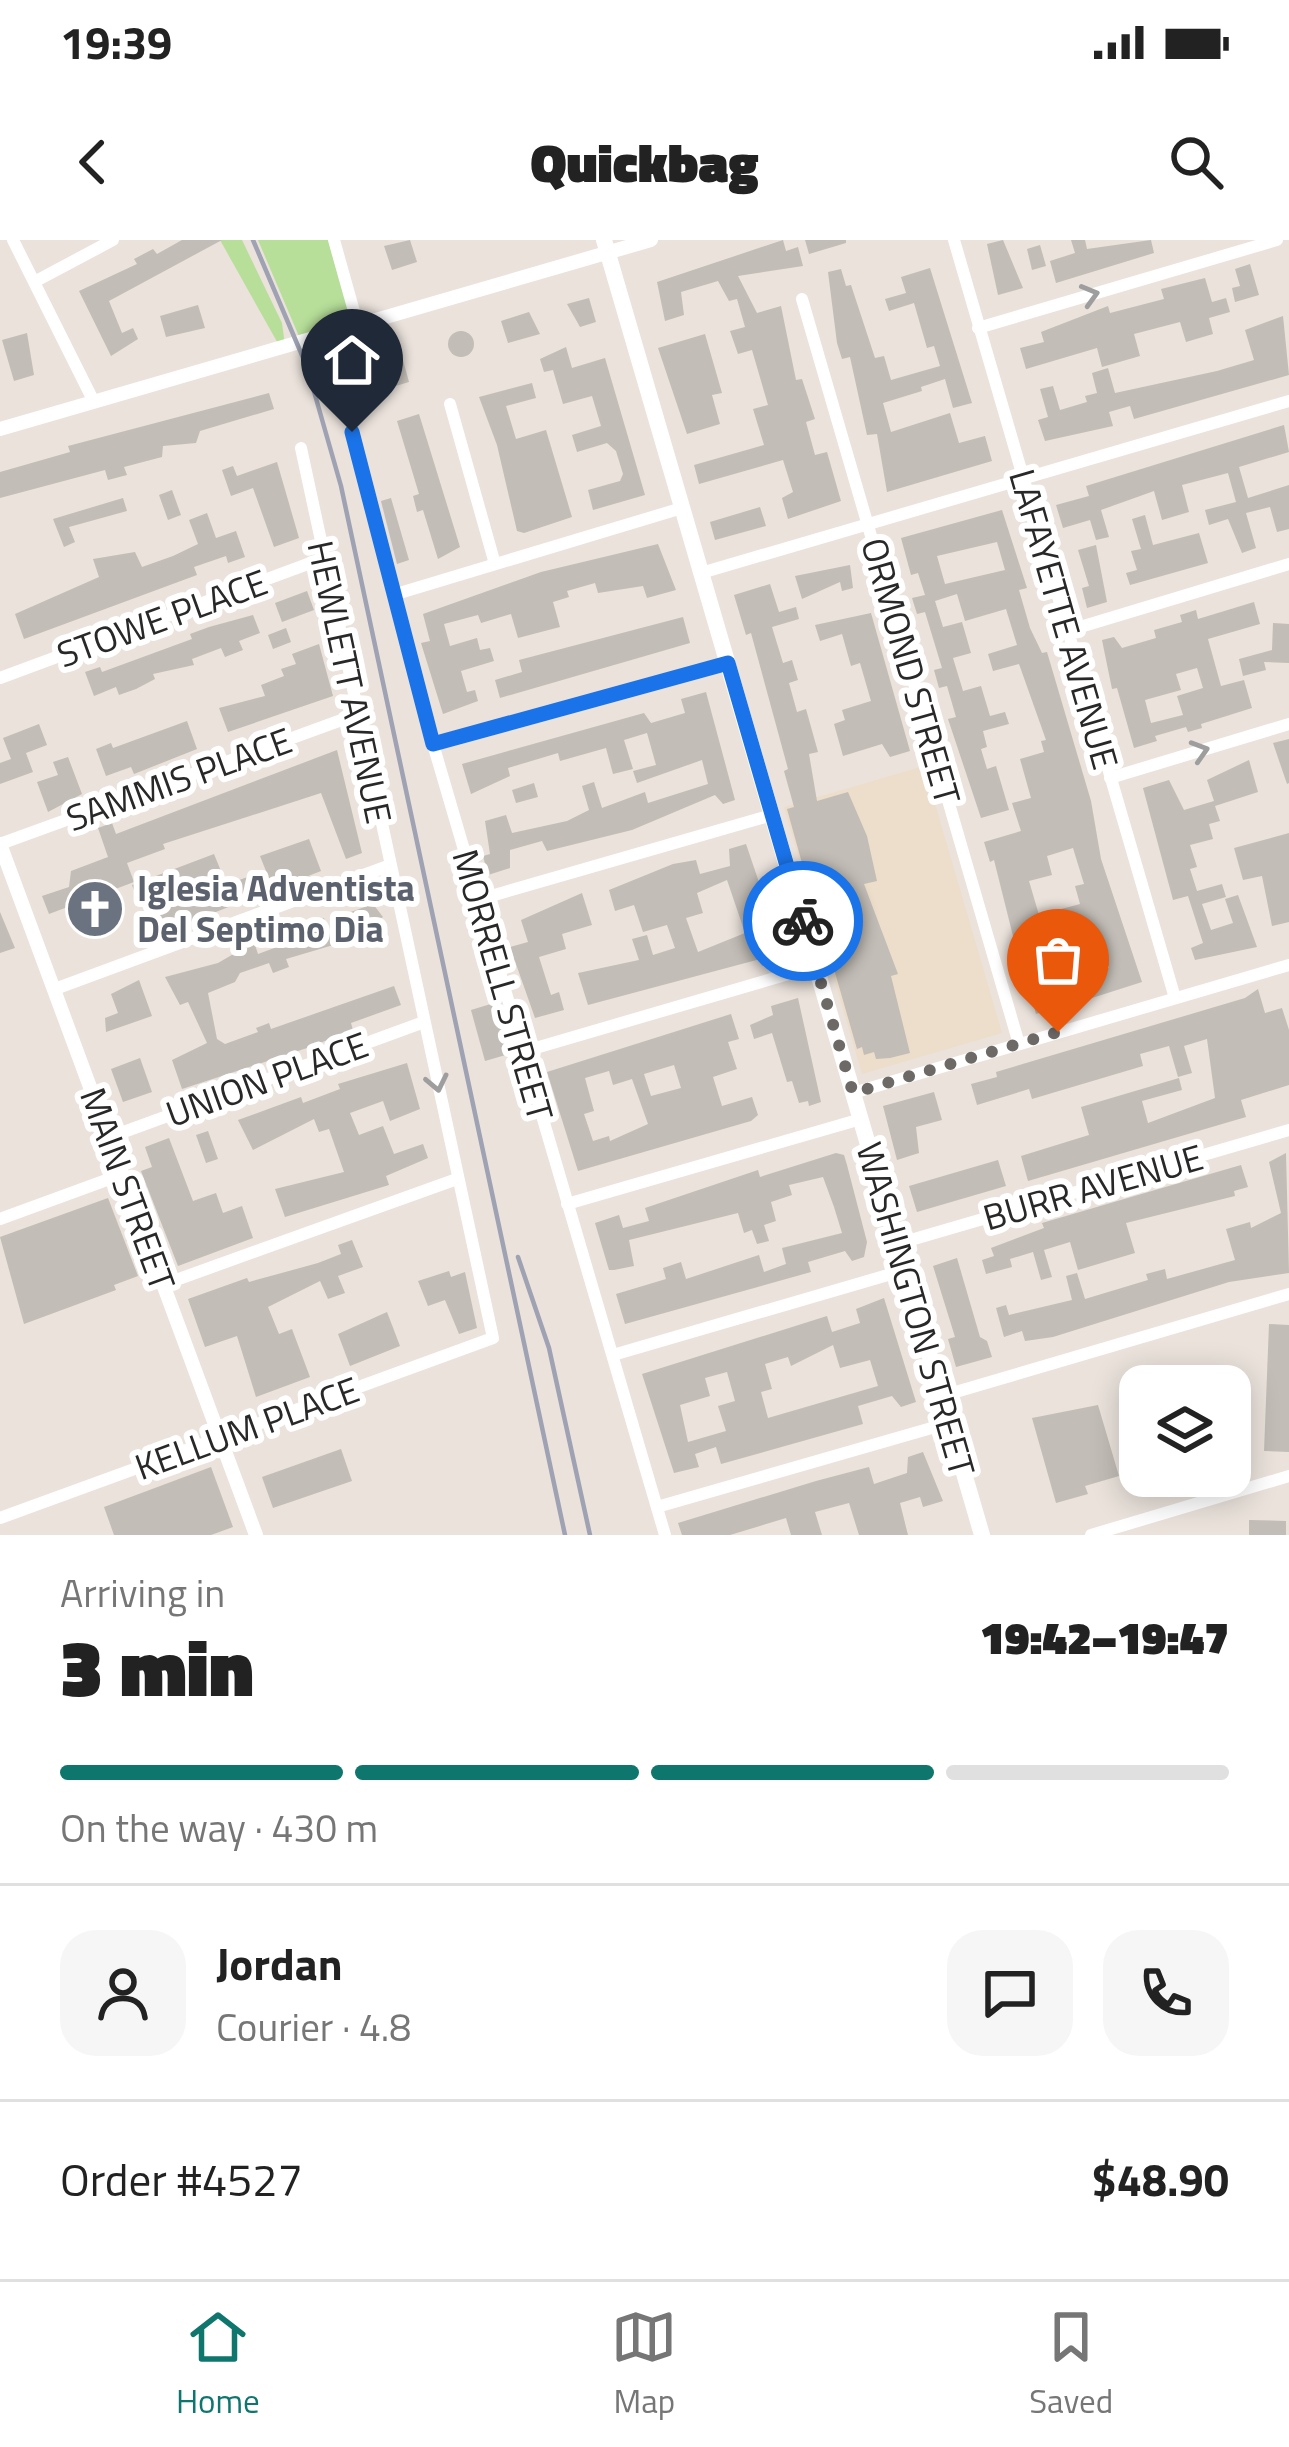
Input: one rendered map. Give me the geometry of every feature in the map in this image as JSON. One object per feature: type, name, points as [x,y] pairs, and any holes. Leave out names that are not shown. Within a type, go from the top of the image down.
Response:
[{"type":"main road","name":"WASHINGTON STREET","points":[[606,246],[982,1535]]},
{"type":"street","points":[[13,240],[93,400]]},
{"type":"street","points":[[36,281],[113,240]]},
{"type":"street","points":[[334,240],[357,322]]},
{"type":"street","points":[[0,429],[606,246],[651,240]]},
{"type":"street","name":"LAFAYETTE AVENUE","points":[[954,240],[1174,998]]},
{"type":"street","points":[[978,328],[1277,240]]},
{"type":"street","name":"ORMOND STREET","points":[[802,299],[1019,1044]]},
{"type":"street","points":[[701,573],[1289,401]]},
{"type":"street","points":[[450,404],[495,564]]},
{"type":"street","name":"MORRELL STREET","points":[[352,432],[477,900],[665,1535]]},
{"type":"street","name":"HEWLETT AVENUE","points":[[301,448],[493,1338]]},
{"type":"street","points":[[393,595],[682,508]]},
{"type":"street","name":"STOWE PLACE","points":[[0,678],[324,558]]},
{"type":"street","points":[[1067,631],[1289,564]]},
{"type":"street","points":[[433,744],[728,663]]},
{"type":"street","name":"SAMMIS PLACE","points":[[0,844],[358,714]]},
{"type":"street","points":[[1110,778],[1289,724]]},
{"type":"street","points":[[477,900],[772,815]]},
{"type":"street","name":"MAIN STREET","points":[[0,844],[256,1535]]},
{"type":"street","points":[[55,988],[388,866]]},
{"type":"street","points":[[853,1093],[1289,965]]},
{"type":"street","points":[[522,1052],[816,966]]},
{"type":"street","name":"UNION PLACE","points":[[110,1137],[424,1022]]},
{"type":"street","points":[[567,1204],[861,1119]]},
{"type":"street","name":"BURR AVENUE","points":[[897,1244],[1289,1130]]},
{"type":"street","points":[[0,1219],[123,1174]]},
{"type":"street","points":[[162,1286],[457,1179]]},
{"type":"street","points":[[613,1355],[905,1270]]},
{"type":"street","points":[[941,1396],[1289,1294]]},
{"type":"street","name":"KELLUM PLACE","points":[[0,1518],[493,1338]]},
{"type":"street","points":[[657,1508],[949,1423]]},
{"type":"street","points":[[1091,1535],[1289,1476]]},
{"type":"shaded area","points":[[924,766],[1002,1033],[862,1074],[784,807]]},
{"type":"green space","points":[[220,240],[242,240],[282,323],[285,345],[280,347]]},
{"type":"green space","points":[[258,240],[334,240],[358,323],[301,341]]},
{"type":"building","points":[[182,240],[222,240],[109,301],[122,333],[133,328],[138,339],[111,356],[79,291],[137,264],[134,259],[153,249],[157,254]]},
{"type":"building","points":[[410,240],[417,262],[392,270],[384,246]]},
{"type":"building","points":[[783,240],[786,251],[798,247],[803,266],[738,276],[757,313],[781,306],[796,380],[802,379],[815,419],[806,422],[815,455],[827,452],[841,501],[788,519],[782,498],[793,492],[783,460],[699,484],[694,465],[764,445],[753,409],[768,405],[752,350],[738,354],[730,331],[745,327],[737,299],[729,301],[718,281],[681,292],[684,315],[665,321],[657,282]]},
{"type":"building","points":[[805,240],[846,240],[846,243],[809,254]]},
{"type":"building","points":[[1003,240],[1023,288],[998,295],[987,244]]},
{"type":"building","points":[[1071,240],[1085,240],[1087,249],[1151,240],[1154,253],[1056,283],[1050,261],[1075,253]]},
{"type":"building","points":[[1040,245],[1046,266],[1032,270],[1027,249]]},
{"type":"building","points":[[1250,264],[1259,295],[1235,302],[1232,288],[1240,286],[1235,269]]},
{"type":"building","points":[[930,268],[972,403],[953,408],[945,379],[921,387],[922,391],[883,403],[891,432],[950,413],[959,443],[985,436],[992,461],[887,492],[877,434],[867,435],[850,357],[842,359],[837,343],[828,272],[841,269],[846,286],[851,285],[875,358],[884,356],[891,380],[940,366],[934,346],[927,348],[914,303],[889,311],[885,299],[906,293],[901,277]]},
{"type":"building","points":[[1205,278],[1212,302],[1226,298],[1230,312],[1209,318],[1213,334],[1186,342],[1180,322],[1134,334],[1140,356],[1102,367],[1097,348],[1026,369],[1020,348],[1044,342],[1041,332],[1108,306],[1110,313],[1164,299],[1161,289]]},
{"type":"building","points":[[589,298],[596,322],[580,327],[567,304]]},
{"type":"building","points":[[198,305],[205,328],[166,337],[160,316]]},
{"type":"building","points":[[529,312],[540,334],[508,343],[501,321]]},
{"type":"building","points":[[1283,316],[1289,375],[1134,419],[1130,406],[1109,412],[1113,426],[1045,441],[1038,420],[1048,417],[1040,389],[1053,386],[1060,410],[1087,402],[1085,396],[1097,393],[1092,373],[1108,368],[1115,393],[1254,360],[1245,330]]},
{"type":"building","points":[[461,331],[474,344],[461,357],[448,344]]},
{"type":"building","points":[[27,333],[34,375],[14,381],[2,340]]},
{"type":"building","points":[[705,334],[722,393],[712,395],[720,424],[687,434],[658,348]]},
{"type":"building","points":[[566,347],[572,368],[605,358],[645,495],[593,510],[588,490],[620,481],[623,474],[616,451],[607,443],[577,452],[572,435],[601,426],[592,396],[563,404],[553,370],[544,372],[540,359]]},
{"type":"building","points":[[401,353],[409,382],[362,396],[354,370]]},
{"type":"building","points":[[532,383],[536,398],[506,406],[516,439],[546,430],[572,517],[524,533],[517,531],[497,445],[479,397]]},
{"type":"building","points":[[269,393],[274,409],[200,431],[196,443],[163,446],[162,457],[124,467],[127,475],[108,480],[105,470],[0,498],[0,472],[70,452],[68,446]]},
{"type":"building","points":[[419,414],[460,547],[438,559],[423,510],[417,512],[413,496],[419,494],[397,421]]},
{"type":"building","points":[[1284,425],[1289,452],[1239,467],[1248,498],[1289,485],[1289,529],[1277,532],[1270,507],[1246,513],[1256,548],[1242,553],[1228,519],[1209,525],[1205,510],[1236,502],[1228,473],[1182,485],[1189,512],[1162,520],[1154,491],[1101,510],[1109,537],[1096,540],[1090,520],[1063,528],[1056,505],[1089,496],[1086,486]]},
{"type":"building","points":[[277,462],[299,538],[274,547],[253,488],[231,496],[222,470],[233,466],[237,476]]},
{"type":"building","points":[[172,490],[181,515],[168,520],[159,495]]},
{"type":"building","points":[[123,498],[127,511],[69,527],[75,542],[64,547],[53,519]]},
{"type":"building","points":[[391,498],[409,560],[397,564],[381,501]]},
{"type":"building","points":[[760,507],[766,526],[715,540],[710,522]]},
{"type":"building","points":[[1002,510],[1027,588],[1019,590],[1030,628],[1042,653],[1047,652],[1091,801],[1101,859],[1142,982],[1092,998],[1085,975],[1109,968],[1097,927],[1071,934],[1077,957],[1057,962],[1052,945],[1018,956],[994,860],[990,862],[984,842],[1021,831],[1012,803],[1031,798],[1020,759],[1044,752],[1041,741],[1046,740],[1019,664],[993,671],[988,654],[1017,645],[1006,609],[965,621],[957,594],[935,601],[943,627],[962,622],[971,653],[953,658],[963,691],[981,686],[990,716],[1005,712],[1009,724],[983,731],[987,747],[981,749],[987,769],[996,766],[1009,810],[981,818],[948,719],[956,717],[947,686],[939,688],[934,670],[942,668],[925,612],[917,614],[912,598],[925,595],[918,573],[911,575],[901,538]],"holes":[[[997,542],[1005,570],[945,584],[937,556]],[[1073,848],[1084,884],[1075,886],[1080,904],[1039,915],[1029,881],[1052,875],[1047,856]]]},
{"type":"building","points":[[207,513],[216,538],[236,531],[245,557],[228,563],[226,556],[194,567],[197,575],[24,639],[15,614],[99,577],[93,559],[135,552],[142,567],[173,556],[198,544],[189,520]]},
{"type":"building","points":[[1145,515],[1153,545],[1199,533],[1208,563],[1130,585],[1126,573],[1137,570],[1131,551],[1141,549],[1132,519]]},
{"type":"building","points":[[658,544],[676,590],[647,598],[643,586],[598,593],[595,583],[567,591],[569,597],[553,602],[560,627],[518,638],[511,614],[481,623],[478,615],[444,624],[450,646],[477,638],[480,650],[490,648],[494,661],[461,671],[467,692],[475,690],[478,701],[443,714],[421,643],[430,641],[423,614],[541,572]]},
{"type":"building","points":[[1096,545],[1107,602],[1087,608],[1082,588],[1089,586],[1078,550]]},
{"type":"building","points":[[850,565],[853,588],[842,591],[840,582],[802,599],[795,576]]},
{"type":"building","points":[[770,584],[779,612],[796,607],[799,619],[772,627],[783,663],[792,660],[798,680],[789,683],[797,712],[806,709],[818,752],[809,754],[817,801],[848,792],[867,836],[877,881],[864,884],[898,974],[891,976],[910,1053],[876,1059],[874,1052],[864,1055],[862,1047],[857,1049],[819,917],[824,915],[817,890],[810,892],[787,809],[794,807],[784,771],[788,769],[751,633],[746,635],[734,595]]},
{"type":"building","points":[[307,591],[314,610],[282,622],[275,603]]},
{"type":"building","points":[[1254,602],[1260,624],[1208,639],[1221,686],[1244,680],[1252,708],[1201,724],[1202,728],[1188,732],[1186,727],[1155,736],[1157,741],[1134,748],[1117,688],[1112,689],[1102,640],[1114,637],[1122,648],[1156,638],[1154,630],[1182,622],[1180,615],[1196,610],[1198,619]],"holes":[[[1197,668],[1203,688],[1177,696],[1183,715],[1151,723],[1145,700],[1181,690],[1176,674]]]},
{"type":"building","points":[[871,613],[910,751],[890,757],[882,744],[843,756],[834,724],[845,720],[842,710],[871,701],[860,663],[851,666],[842,634],[820,641],[815,625]]},
{"type":"building","points":[[253,615],[260,633],[239,641],[243,650],[225,657],[221,648],[192,659],[194,665],[153,674],[155,679],[136,689],[119,695],[116,687],[94,696],[85,672],[100,667],[102,672],[192,639],[190,634]]},
{"type":"building","points":[[683,617],[690,643],[500,698],[495,680],[522,672],[519,660]]},
{"type":"building","points":[[1273,623],[1289,624],[1289,663],[1264,662],[1266,670],[1243,676],[1239,659],[1272,650]]},
{"type":"building","points":[[286,628],[291,642],[273,649],[268,635]]},
{"type":"building","points":[[319,644],[333,696],[228,732],[219,708],[265,696],[261,685],[284,676],[281,669],[296,664],[292,654]]},
{"type":"building","points":[[706,692],[735,800],[723,804],[715,795],[632,830],[547,851],[542,841],[510,850],[510,868],[488,875],[483,856],[490,854],[485,821],[506,815],[512,833],[567,821],[589,810],[582,786],[594,782],[602,808],[645,792],[648,803],[708,784],[702,760],[637,783],[633,771],[656,765],[647,733],[624,740],[633,769],[613,774],[606,748],[560,761],[558,753],[508,768],[510,776],[471,794],[462,764],[644,713],[651,723],[685,713],[681,699]]},
{"type":"building","points":[[187,721],[197,749],[134,774],[131,767],[106,776],[96,749],[111,743],[113,748]]},
{"type":"building","points":[[39,724],[47,745],[26,753],[33,772],[0,784],[0,763],[11,759],[3,738]]},
{"type":"building","points":[[1289,739],[1289,783],[1287,784],[1273,743]]},
{"type":"building","points":[[337,750],[362,853],[346,859],[321,793],[163,844],[165,849],[127,863],[134,882],[49,914],[42,896],[69,887],[71,871],[108,857],[98,828],[112,823],[116,834]]},
{"type":"building","points":[[68,757],[82,794],[48,812],[37,782],[58,775],[53,762]]},
{"type":"building","points":[[1249,760],[1258,792],[1215,806],[1220,821],[1209,824],[1213,839],[1190,845],[1197,867],[1190,869],[1197,891],[1222,884],[1226,897],[1202,904],[1211,930],[1233,923],[1225,899],[1238,895],[1257,947],[1195,960],[1191,948],[1203,943],[1188,896],[1173,900],[1143,788],[1169,780],[1184,810],[1214,801],[1207,780]]},
{"type":"building","points":[[534,783],[538,797],[516,803],[512,790]]},
{"type":"building","points":[[1289,833],[1289,922],[1272,926],[1262,876],[1243,880],[1234,848]]},
{"type":"building","points":[[309,839],[321,871],[157,935],[143,896],[137,899],[132,885],[214,854],[225,881],[236,881],[266,871],[260,856]],"holes":[[[188,877],[195,897],[174,905],[167,884]]]},
{"type":"building","points":[[746,844],[783,953],[588,1005],[578,973],[639,960],[632,939],[647,935],[653,955],[675,948],[667,925],[643,932],[634,905],[615,911],[609,890],[673,864],[696,860],[700,874],[730,866],[729,849]],"holes":[[[727,880],[745,933],[698,952],[686,918],[703,913],[697,893]]]},
{"type":"building","points":[[582,893],[592,925],[562,934],[566,949],[539,957],[551,995],[559,992],[564,1010],[535,1018],[510,947],[528,942],[521,920]]},
{"type":"building","points":[[373,904],[383,917],[356,933],[348,913]]},
{"type":"building","points":[[0,912],[15,948],[0,953]]},
{"type":"building","points":[[324,918],[330,936],[353,928],[357,938],[286,959],[289,967],[273,973],[269,963],[240,973],[235,982],[208,993],[217,1039],[225,1044],[269,1023],[271,1029],[394,986],[401,1005],[351,1023],[353,1030],[307,1048],[182,1089],[172,1060],[207,1043],[188,1002],[180,1005],[165,977],[218,963],[254,942],[258,954],[288,943],[284,932]]},
{"type":"building","points":[[139,980],[152,1016],[106,1032],[105,1018],[118,1013],[111,994]]},
{"type":"building","points":[[1049,980],[1059,996],[1047,1005],[1049,1010],[1036,1014],[1028,986]]},
{"type":"building","points":[[1258,989],[1265,1013],[1282,1008],[1289,1030],[1289,1085],[1241,1100],[1246,1117],[1028,1181],[1021,1156],[1089,1135],[1081,1107],[1179,1078],[1182,1090],[1142,1101],[1148,1123],[1215,1098],[1207,1039],[1184,1046],[1192,1073],[1178,1077],[1169,1046],[1140,1054],[1143,1066],[1032,1099],[1029,1089],[977,1105],[971,1084],[997,1077],[996,1072],[1245,998]]},
{"type":"building","points":[[798,998],[821,1102],[809,1106],[808,1101],[799,1103],[792,1081],[787,1082],[772,1033],[754,1039],[750,1025],[773,1015],[771,1006]]},
{"type":"building","points":[[494,1003],[509,1054],[485,1061],[471,1010]]},
{"type":"building","points":[[731,1014],[739,1039],[728,1042],[737,1069],[713,1077],[722,1106],[752,1097],[758,1115],[751,1121],[578,1171],[547,1072]],"holes":[[[674,1065],[681,1088],[651,1096],[644,1074]],[[609,1071],[613,1085],[632,1079],[648,1124],[610,1141],[609,1136],[593,1141],[584,1114],[594,1111],[585,1078]]]},
{"type":"building","points":[[140,1058],[152,1092],[123,1102],[111,1069]]},
{"type":"building","points":[[407,1063],[420,1109],[390,1121],[383,1101],[350,1113],[359,1135],[383,1126],[394,1154],[423,1144],[428,1158],[386,1176],[389,1185],[285,1217],[275,1189],[344,1172],[329,1129],[319,1132],[314,1119],[253,1150],[238,1120],[301,1097],[303,1103],[340,1089],[338,1084]]},
{"type":"building","points":[[934,1092],[942,1120],[916,1127],[919,1153],[897,1160],[883,1106]]},
{"type":"building","points":[[208,1131],[218,1159],[206,1163],[196,1135]]},
{"type":"building","points":[[169,1138],[193,1201],[216,1193],[223,1213],[242,1206],[253,1238],[178,1266],[141,1171],[152,1167],[145,1147]]},
{"type":"building","points":[[836,1153],[844,1155],[847,1165],[867,1242],[864,1257],[852,1261],[845,1251],[808,1262],[811,1272],[625,1324],[616,1294],[666,1279],[663,1268],[681,1262],[686,1279],[759,1255],[764,1272],[786,1264],[782,1248],[842,1233],[823,1177],[789,1185],[792,1195],[771,1202],[776,1221],[764,1225],[769,1241],[757,1244],[752,1230],[744,1233],[738,1213],[629,1240],[634,1266],[609,1270],[595,1223],[619,1215],[623,1228],[649,1221],[645,1208],[758,1170],[760,1177]]},
{"type":"building","points":[[1286,1153],[1289,1273],[1229,1282],[1053,1337],[1025,1341],[1022,1331],[1004,1337],[996,1308],[1006,1305],[1009,1315],[1072,1300],[1066,1276],[1077,1273],[1085,1299],[1148,1280],[1146,1274],[1165,1269],[1167,1279],[1235,1260],[1226,1229],[1250,1222],[1251,1228],[1281,1213],[1269,1162]]},
{"type":"building","points":[[998,1160],[1006,1186],[917,1212],[909,1186]]},
{"type":"building","points":[[1241,1165],[1248,1187],[1234,1191],[1235,1196],[1126,1223],[1135,1253],[1078,1270],[1070,1242],[1044,1250],[1052,1277],[1041,1280],[1033,1252],[1010,1259],[1012,1267],[986,1274],[982,1260],[994,1256],[991,1248],[1044,1228],[1042,1223]]},
{"type":"building","points":[[108,1198],[138,1276],[114,1285],[116,1290],[24,1324],[0,1237]]},
{"type":"building","points":[[352,1240],[363,1267],[338,1276],[345,1293],[328,1299],[320,1281],[268,1307],[279,1334],[292,1329],[310,1377],[256,1397],[237,1336],[205,1347],[188,1299],[247,1278],[249,1282],[318,1263],[341,1254],[338,1245]]},
{"type":"building","points":[[957,1258],[980,1337],[987,1341],[992,1357],[956,1367],[948,1339],[955,1337],[933,1266]]},
{"type":"building","points":[[449,1271],[451,1277],[465,1272],[477,1328],[459,1334],[445,1300],[428,1306],[418,1281]]},
{"type":"building","points":[[884,1298],[916,1402],[901,1407],[892,1396],[858,1406],[863,1424],[721,1464],[716,1447],[695,1454],[699,1467],[674,1473],[642,1374],[827,1316],[832,1332],[860,1323],[856,1309]],"holes":[[[833,1345],[840,1368],[870,1360],[878,1386],[768,1418],[761,1392],[772,1389],[765,1364],[788,1357],[791,1366]],[[727,1372],[735,1401],[718,1406],[726,1431],[688,1442],[680,1405],[710,1396],[705,1378]]]},
{"type":"building","points":[[387,1312],[400,1346],[350,1366],[338,1334]]},
{"type":"building","points":[[1269,1324],[1289,1325],[1289,1452],[1264,1451]]},
{"type":"building","points":[[1098,1405],[1119,1476],[1085,1486],[1088,1494],[1056,1503],[1032,1418]]},
{"type":"building","points":[[341,1449],[352,1481],[273,1508],[262,1477]]},
{"type":"building","points":[[923,1452],[943,1501],[923,1507],[920,1497],[900,1503],[908,1535],[859,1535],[849,1503],[815,1512],[822,1535],[791,1535],[786,1518],[730,1535],[682,1535],[678,1523],[869,1467],[874,1484],[907,1473],[908,1457]]},
{"type":"building","points":[[211,1467],[233,1527],[211,1535],[114,1535],[104,1507]]},
{"type":"building","points":[[1249,1520],[1286,1521],[1286,1535],[1249,1535]]},
{"type":"railway","points":[[253,240],[307,367],[341,486],[565,1535]]},
{"type":"railway","points":[[518,1257],[549,1348],[590,1535]]},
{"type":"way so far","points":[[803,921],[853,1093],[1058,1032]]},
{"type":"place","name":"Iglesia Adventista Del Septimo Dia","points":[[95,909]]},
{"type":"route","points":[[352,432],[433,744],[728,663],[803,921]]}]
